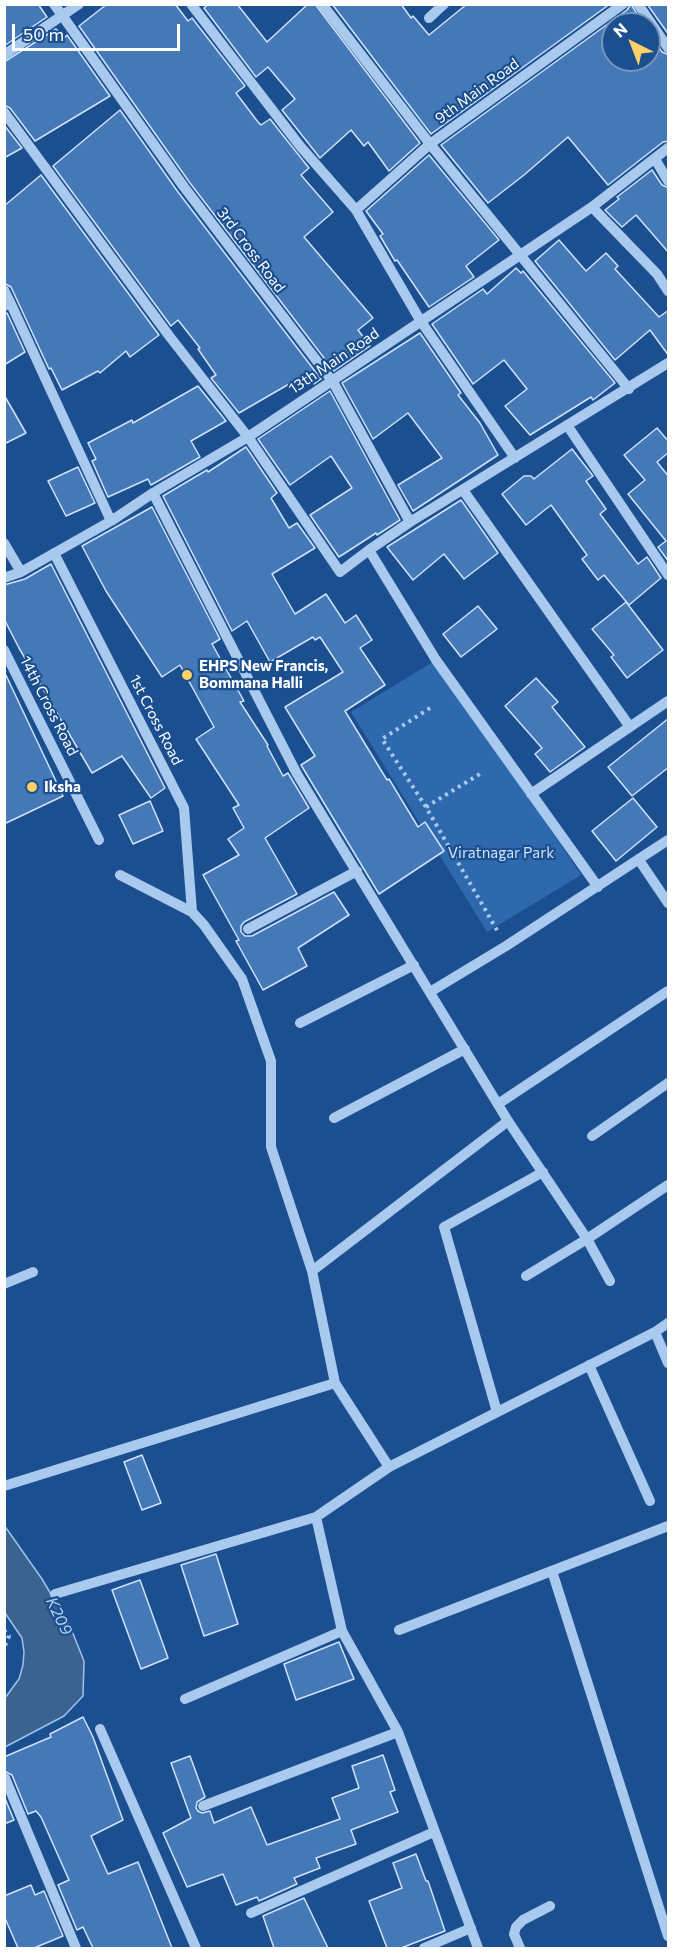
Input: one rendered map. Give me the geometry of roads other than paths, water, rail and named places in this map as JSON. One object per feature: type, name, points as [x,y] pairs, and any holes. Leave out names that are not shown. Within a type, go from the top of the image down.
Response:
[{"type":"street","name":"3rd Cross Road","points":[[54,4],[184,188],[333,382],[410,522]]},
{"type":"street","points":[[4,54],[80,4]]},
{"type":"street","points":[[191,4],[300,146],[356,210],[420,320],[516,458]]},
{"type":"street","points":[[322,4],[430,144],[628,389]]},
{"type":"street","points":[[429,18],[444,4]]},
{"type":"street","name":"9th Main Road","points":[[356,210],[430,144],[622,4]]},
{"type":"street","points":[[638,4],[669,48]]},
{"type":"street","points":[[4,112],[170,337],[248,437],[340,572],[410,522],[669,363]]},
{"type":"street","name":"13th Main Road","points":[[4,578],[21,572],[111,521],[153,493],[248,437],[592,207],[669,148]]},
{"type":"street","points":[[655,159],[669,181]]},
{"type":"street","points":[[592,207],[657,274],[669,291]]},
{"type":"street","points":[[4,290],[7,304],[111,521]]},
{"type":"street","points":[[567,425],[669,575]]},
{"type":"street","points":[[463,490],[630,727]]},
{"type":"street","points":[[153,493],[297,774],[508,1121],[587,1239],[610,1281]]},
{"type":"street","points":[[4,543],[21,572]]},
{"type":"street","points":[[369,550],[436,660],[598,887]]},
{"type":"street","name":"1st Cross Road","points":[[54,553],[184,808],[192,912]]},
{"type":"street","name":"14th Cross Road","points":[[4,650],[99,840]]},
{"type":"street","points":[[531,794],[669,701]]},
{"type":"street","points":[[430,992],[506,946],[669,840]]},
{"type":"street","points":[[639,860],[669,903]]},
{"type":"street","points":[[248,929],[357,871]]},
{"type":"street","points":[[120,874],[192,912],[204,925],[242,979],[271,1060],[271,1147],[312,1271],[335,1383],[389,1467]]},
{"type":"street","points":[[300,1023],[414,965]]},
{"type":"street","points":[[498,1104],[669,991]]},
{"type":"street","points":[[334,1118],[465,1049]]},
{"type":"street","points":[[592,1136],[669,1083]]},
{"type":"street","points":[[312,1271],[508,1121]]},
{"type":"street","points":[[497,1412],[444,1227],[543,1172]]},
{"type":"street","points":[[526,1276],[669,1185]]},
{"type":"street","points":[[4,1284],[33,1272]]},
{"type":"street","points":[[56,1594],[316,1517],[389,1467],[669,1323]]},
{"type":"street","points":[[655,1332],[669,1363]]},
{"type":"street","points":[[589,1365],[650,1501]]},
{"type":"street","points":[[4,1486],[335,1383]]},
{"type":"street","points":[[316,1517],[342,1631],[398,1732],[478,1948]]},
{"type":"street","points":[[399,1630],[669,1526]]},
{"type":"street","points":[[552,1570],[669,1936]]},
{"type":"street","points":[[185,1699],[342,1631]]},
{"type":"street","points":[[100,1729],[196,1948]]},
{"type":"street","points":[[203,1806],[398,1732]]},
{"type":"street","points":[[5,1778],[76,1948]]},
{"type":"street","points":[[250,1913],[434,1832]]},
{"type":"street","points":[[519,1948],[514,1934],[516,1928],[523,1920],[550,1906]]},
{"type":"street","points":[[424,1948],[471,1928]]},
{"type":"water","name":"K209","points":[[4,1525],[42,1579],[70,1626],[84,1661],[83,1696],[64,1716],[5,1747],[5,1698],[19,1679],[24,1652],[22,1638],[5,1613]]},
{"type":"place","name":"EHPS New Francis, Bommana Halli","points":[[187,675]]},
{"type":"place","name":"Iksha","points":[[32,787]]},
{"type":"park label","name":"Viratnagar Park","points":[[501,853]]}]
